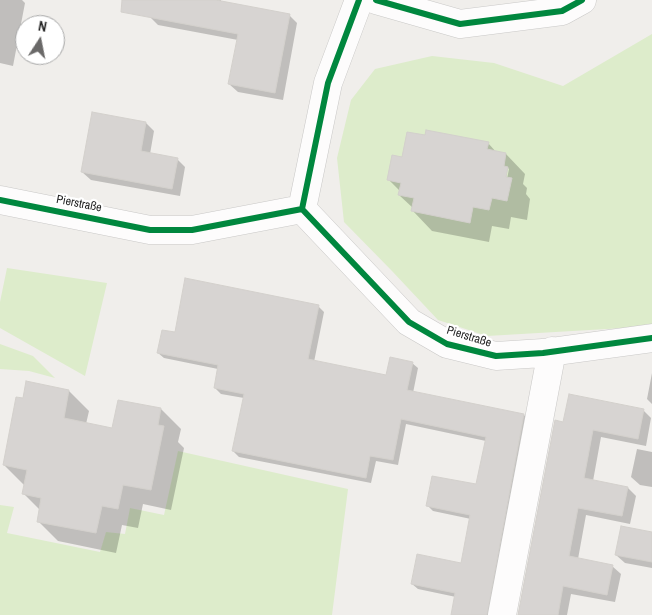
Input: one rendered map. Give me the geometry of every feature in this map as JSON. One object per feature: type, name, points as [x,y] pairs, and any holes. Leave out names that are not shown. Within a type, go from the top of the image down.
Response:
[{"type":"street","points":[[302,209],[328,83],[359,0]]},
{"type":"street","points":[[376,0],[460,24],[562,12],[582,0]]},
{"type":"street","name":"Pierstraße","points":[[0,200],[150,230],[192,230],[302,209],[409,322],[447,344],[496,356],[552,352],[652,338]]},
{"type":"street","points":[[502,615],[552,352]]},
{"type":"green space","points":[[652,34],[652,324],[624,328],[487,336],[438,320],[344,222],[337,158],[351,100],[375,69],[432,56],[494,63],[563,86]]},
{"type":"green space","points":[[7,268],[107,283],[85,376],[0,328],[0,302]]},
{"type":"green space","points":[[0,344],[33,356],[55,378],[29,371],[0,369]]},
{"type":"green space","points":[[178,451],[348,489],[332,615],[0,615],[0,505],[14,507],[7,533],[100,552],[106,532],[125,534],[130,508],[164,515]]},
{"type":"building","points":[[122,0],[216,0],[290,14],[275,93],[228,84],[238,34],[121,12]]},
{"type":"building","points":[[92,112],[146,122],[141,151],[178,158],[172,189],[81,172]]},
{"type":"building","points":[[426,130],[489,142],[487,149],[506,153],[504,166],[508,167],[506,177],[512,178],[507,201],[492,198],[489,210],[473,207],[470,223],[411,211],[414,198],[398,195],[401,183],[387,180],[392,155],[402,157],[407,132],[425,135]]},
{"type":"building","points":[[185,278],[319,305],[308,359],[386,375],[390,357],[413,362],[407,390],[524,414],[487,615],[451,615],[455,593],[411,584],[417,554],[461,563],[470,515],[426,506],[432,476],[476,484],[486,437],[401,419],[393,460],[370,456],[366,478],[232,451],[244,394],[214,388],[218,365],[157,353],[162,330],[175,332]]},
{"type":"building","points":[[26,381],[69,390],[64,418],[112,428],[118,400],[161,408],[158,425],[164,426],[151,490],[123,485],[118,509],[102,506],[96,533],[37,522],[41,498],[22,494],[27,470],[3,465],[16,397],[23,398]]},
{"type":"building","points":[[569,394],[644,409],[638,439],[593,430],[584,478],[628,487],[622,516],[578,508],[569,556],[613,565],[607,595],[563,586],[558,615],[518,615],[555,420],[563,422]]},
{"type":"building","points":[[621,526],[652,532],[652,562],[615,555]]},
{"type":"cycle path","points":[[359,0],[328,83],[302,209],[409,322],[447,344],[496,356],[543,353],[652,338]]},
{"type":"cycle path","points":[[376,0],[460,24],[562,11],[582,0]]},
{"type":"cycle path","points":[[0,200],[150,230],[192,230],[302,209]]}]
